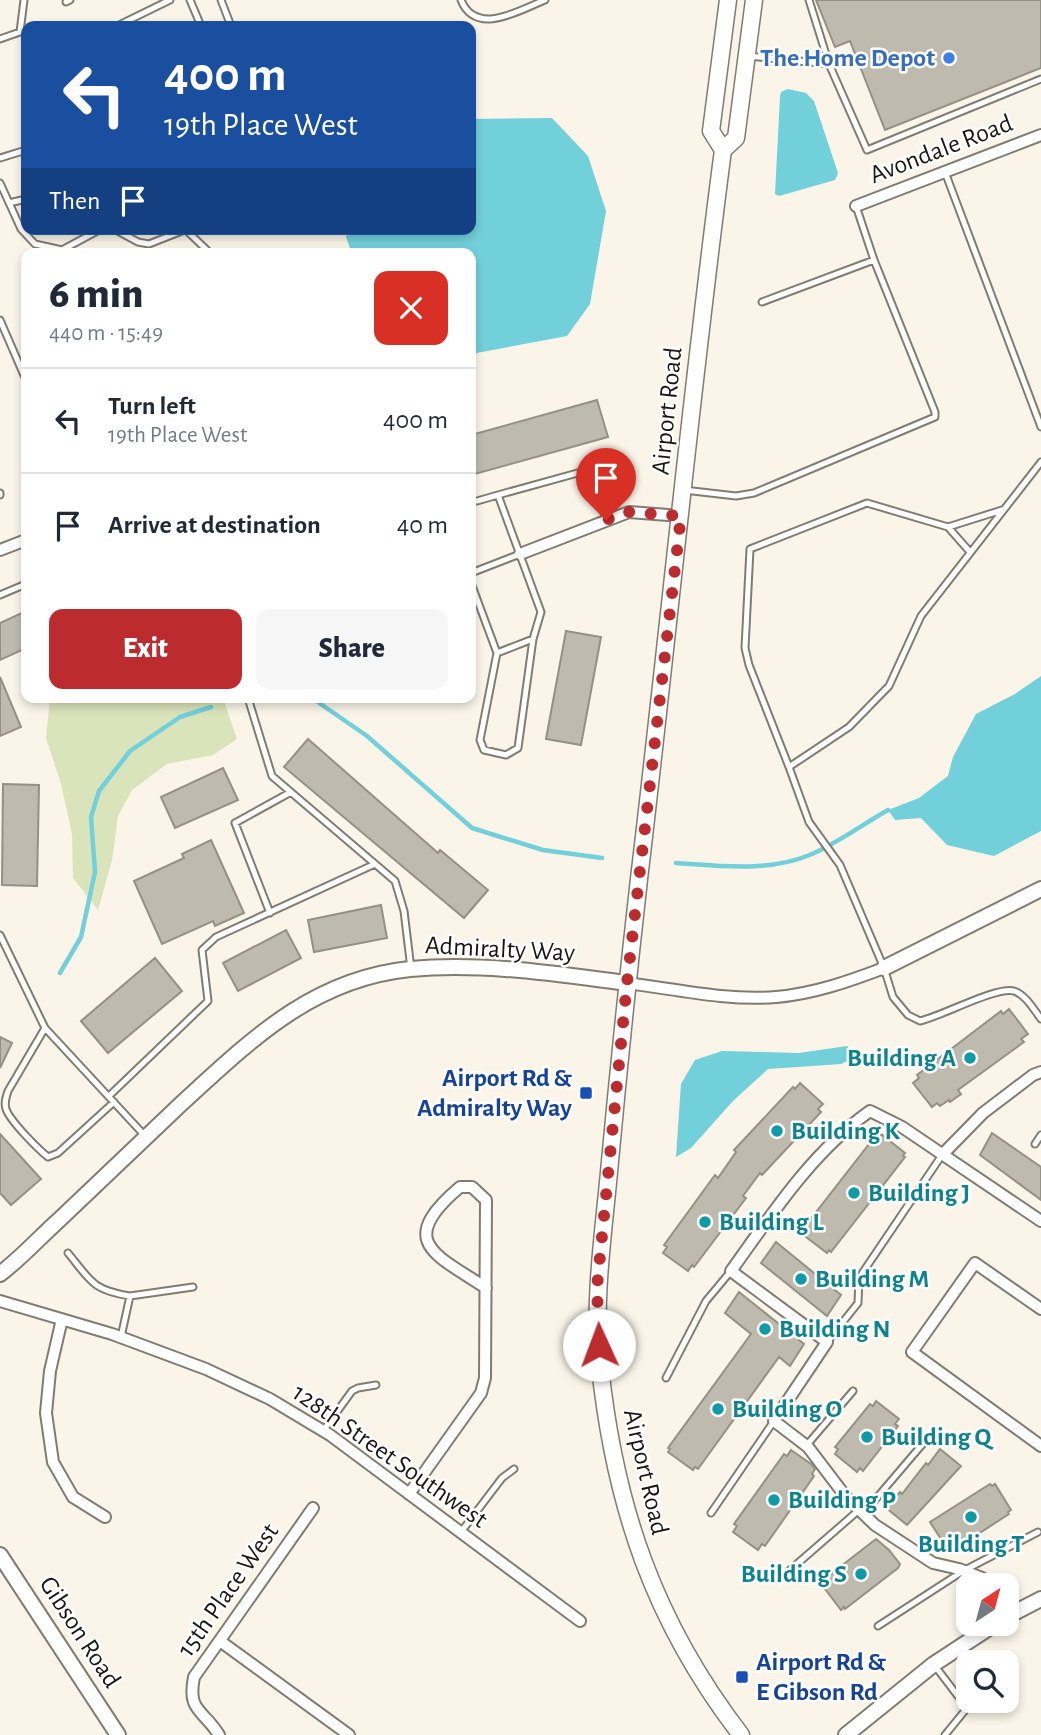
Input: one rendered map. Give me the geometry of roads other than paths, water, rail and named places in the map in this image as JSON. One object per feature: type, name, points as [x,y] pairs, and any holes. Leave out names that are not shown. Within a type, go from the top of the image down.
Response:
[{"type":"main road","name":"Airport Road","points":[[728,0],[711,131],[723,150],[627,983],[597,1287],[600,1364],[608,1423],[636,1546],[652,1586],[683,1646],[741,1735]]},
{"type":"main road","name":"Airport Road","points":[[723,150],[736,138],[754,0]]},
{"type":"street","name":"Avondale Road","points":[[856,206],[1041,135]]},
{"type":"street","points":[[520,554],[629,512],[681,516]]},
{"type":"street","points":[[0,550],[21,542]]},
{"type":"street","name":"Admiralty Way","points":[[0,1273],[249,1041],[284,1016],[342,984],[376,974],[411,969],[454,968],[531,971],[733,996],[776,997],[811,991],[884,968],[1041,889]]},
{"type":"street","points":[[942,1155],[984,1113],[1033,1075],[1041,1072]]},
{"type":"street","points":[[968,1573],[933,1563],[875,1525],[846,1497],[806,1446],[774,1421],[827,1342],[731,1270],[791,1191],[844,1130],[870,1111],[902,1127],[1041,1221]]},
{"type":"street","points":[[410,1494],[481,1393],[485,1378],[486,1288],[486,1200],[472,1187],[460,1187],[444,1201],[427,1227],[426,1242],[433,1252],[486,1288]]},
{"type":"street","points":[[1041,1309],[975,1263],[912,1352],[1041,1446]]},
{"type":"street","name":"128th Street Southwest","points":[[0,1301],[121,1337],[206,1369],[270,1399],[323,1431],[580,1621]]},
{"type":"street","points":[[62,1319],[50,1371],[46,1413],[48,1439],[53,1462],[73,1497],[105,1517]]},
{"type":"street","name":"15th Place West","points":[[219,1735],[196,1709],[191,1694],[194,1677],[313,1508]]},
{"type":"street","name":"Gibson Road","points":[[0,1555],[118,1735]]},
{"type":"street","points":[[1019,1610],[1041,1599]]},
{"type":"street","points":[[846,1735],[934,1664],[977,1636]]},
{"type":"street","points":[[220,1641],[349,1735]]},
{"type":"lane","points":[[21,21],[23,0]]},
{"type":"lane","points":[[127,21],[170,0]]},
{"type":"lane","points":[[190,0],[199,21]]},
{"type":"lane","points":[[221,0],[229,21]]},
{"type":"lane","points":[[461,0],[474,16],[495,20],[545,0]]},
{"type":"lane","points":[[809,0],[829,64],[867,150],[1041,79]]},
{"type":"lane","points":[[0,39],[20,32],[21,21]]},
{"type":"lane","points":[[747,55],[829,64]]},
{"type":"lane","points":[[0,158],[21,152]]},
{"type":"lane","points":[[945,172],[1041,426]]},
{"type":"lane","points":[[0,183],[21,229]]},
{"type":"lane","points":[[9,204],[21,200]]},
{"type":"lane","points":[[684,490],[736,496],[754,493],[935,417],[856,206]]},
{"type":"lane","points":[[26,235],[34,244],[50,248]]},
{"type":"lane","points":[[72,248],[92,235]]},
{"type":"lane","points":[[125,235],[149,244],[171,235]]},
{"type":"lane","points":[[192,235],[205,248]]},
{"type":"lane","points":[[762,302],[874,260]]},
{"type":"lane","points":[[0,320],[21,368]]},
{"type":"lane","points":[[477,501],[618,460]]},
{"type":"lane","points":[[789,767],[849,727],[889,687],[920,616],[1041,461]]},
{"type":"lane","points":[[592,469],[606,520]]},
{"type":"lane","points":[[476,596],[497,653],[480,740],[484,750],[506,755],[518,748],[533,639],[541,612],[498,495]]},
{"type":"lane","points":[[970,552],[948,527],[867,503],[750,549],[745,648],[749,665],[809,822],[840,865],[884,968],[893,997],[908,1015],[920,1021],[998,991],[1015,991],[1041,1019]]},
{"type":"lane","points":[[948,527],[1003,510]]},
{"type":"lane","points":[[476,571],[520,554]]},
{"type":"lane","points":[[0,595],[21,586]]},
{"type":"lane","points":[[497,653],[533,639]]},
{"type":"lane","points":[[250,703],[272,776],[395,881],[404,911],[411,969]]},
{"type":"lane","points":[[270,913],[236,823],[291,792]]},
{"type":"lane","points":[[109,1096],[208,1001],[202,950],[216,937],[375,864]]},
{"type":"lane","points":[[0,935],[45,1028],[146,1137]]},
{"type":"lane","points":[[45,1028],[8,1091],[5,1101],[6,1110],[38,1149],[48,1157],[58,1153],[114,1102]]},
{"type":"lane","points":[[1035,1144],[1041,1135]]},
{"type":"lane","points":[[827,1342],[858,1303],[859,1278],[942,1155]]},
{"type":"lane","points":[[68,1253],[94,1285],[106,1292],[130,1296],[193,1287]]},
{"type":"lane","points":[[666,1378],[706,1301],[731,1270]]},
{"type":"lane","points":[[121,1337],[130,1296]]},
{"type":"lane","points":[[323,1431],[352,1391],[376,1385]]},
{"type":"lane","points":[[806,1446],[853,1391]]},
{"type":"lane","points":[[711,1513],[774,1421]]},
{"type":"lane","points":[[790,1570],[859,1510],[874,1501],[926,1440]]},
{"type":"lane","points":[[461,1532],[502,1478],[514,1469]]},
{"type":"lane","points":[[878,1626],[962,1571],[1038,1532]]},
{"type":"lane","points":[[934,1664],[967,1708],[945,1735]]},
{"type":"water","points":[[788,89],[806,93],[814,101],[838,173],[835,180],[779,196],[775,194],[780,97],[781,92]]},
{"type":"water","points":[[552,118],[588,156],[606,211],[590,304],[567,336],[476,353],[476,248],[350,248],[347,235],[476,235],[476,119]]},
{"type":"water","points":[[1041,676],[1041,831],[994,856],[947,845],[921,818],[895,820],[888,810],[919,798],[948,776],[953,757],[976,714],[1015,694]]},
{"type":"water","points":[[847,1046],[856,1057],[841,1064],[768,1069],[733,1101],[691,1148],[676,1157],[681,1084],[695,1060],[722,1051],[799,1053]]},
{"type":"waterway","points":[[319,703],[367,736],[472,828],[543,850],[602,858]]},
{"type":"waterway","points":[[60,973],[81,937],[95,872],[91,817],[99,791],[130,751],[180,717],[211,707]]},
{"type":"waterway","points":[[676,863],[742,867],[791,861],[827,847],[888,810]]},
{"type":"place","name":"The Home Depot","points":[[949,58]]},
{"type":"place","name":"Building A","points":[[970,1058]]},
{"type":"place","name":"Airport Rd & Admiralty Way","points":[[586,1093]]},
{"type":"place","name":"Building K","points":[[777,1131]]},
{"type":"place","name":"Building J","points":[[854,1193]]},
{"type":"place","name":"Building L","points":[[705,1222]]},
{"type":"place","name":"Building M","points":[[801,1279]]},
{"type":"place","name":"Building N","points":[[765,1329]]},
{"type":"place","name":"Building O","points":[[718,1409]]},
{"type":"place","name":"Building Q","points":[[867,1437]]},
{"type":"place","name":"Building P","points":[[774,1500]]},
{"type":"place","name":"Building T","points":[[971,1517]]},
{"type":"place","name":"Building S","points":[[861,1574]]},
{"type":"place","name":"Airport Rd & E Gibson Rd","points":[[742,1677]]}]
